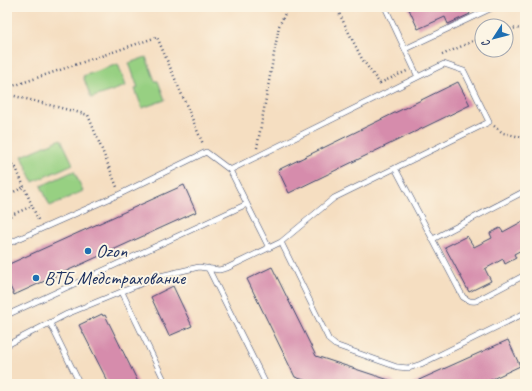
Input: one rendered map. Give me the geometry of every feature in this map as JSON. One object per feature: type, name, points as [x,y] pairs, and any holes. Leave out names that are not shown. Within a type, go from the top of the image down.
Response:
[{"type":"lane","points":[[385,7],[418,77]]},
{"type":"lane","points":[[405,49],[494,7]]},
{"type":"lane","points":[[7,345],[67,314],[160,276],[199,267],[219,270],[227,268],[281,242],[334,198],[489,122],[464,71],[444,64],[230,170]]},
{"type":"lane","points":[[7,244],[120,194],[206,152],[230,170],[269,248]]},
{"type":"lane","points":[[396,168],[463,297],[466,300],[471,302],[476,301],[525,275]]},
{"type":"lane","points":[[433,239],[525,191]]},
{"type":"lane","points":[[7,314],[247,204]]},
{"type":"lane","points":[[281,242],[329,340],[335,345],[397,366],[409,368],[421,364],[525,313]]},
{"type":"lane","points":[[208,268],[266,384]]},
{"type":"lane","points":[[122,292],[166,384]]},
{"type":"lane","points":[[50,323],[80,384]]},
{"type":"path","points":[[255,158],[279,26],[288,7]]},
{"type":"path","points":[[336,7],[362,59],[386,93]]},
{"type":"path","points":[[514,28],[525,30]]},
{"type":"path","points":[[7,88],[157,37],[206,152]]},
{"type":"path","points":[[7,94],[88,115],[120,194]]},
{"type":"path","points":[[489,122],[503,133],[525,138]]},
{"type":"path","points":[[7,159],[16,168],[42,228]]},
{"type":"path","points":[[7,172],[16,168]]},
{"type":"path","points":[[7,195],[24,187]]},
{"type":"path","points":[[7,217],[32,206]]},
{"type":"green space","points":[[146,57],[155,81],[158,81],[165,100],[142,108],[135,89],[138,88],[129,63]]},
{"type":"green space","points":[[118,64],[126,86],[91,98],[83,76]]},
{"type":"green space","points":[[61,139],[73,164],[33,182],[22,156]]},
{"type":"green space","points":[[74,171],[83,191],[50,206],[41,186]]},
{"type":"building","points":[[408,7],[467,7],[470,14],[448,24],[445,17],[418,29]]},
{"type":"building","points":[[458,82],[470,105],[289,193],[278,170]]},
{"type":"building","points":[[184,185],[196,212],[14,295],[7,280],[7,265]]},
{"type":"building","points":[[525,220],[525,248],[514,254],[516,258],[505,264],[503,259],[485,269],[491,281],[469,292],[445,247],[467,236],[474,247],[492,238],[490,233],[500,228],[503,232]]},
{"type":"building","points":[[272,267],[316,356],[395,382],[395,384],[316,384],[295,377],[247,279]]},
{"type":"building","points":[[173,286],[192,326],[169,336],[151,297]]},
{"type":"building","points":[[102,314],[103,316],[105,315],[139,384],[109,384],[79,325]]},
{"type":"building","points":[[508,340],[520,366],[482,384],[410,384]]},
{"type":"place","name":"Ozon","points":[[88,251]]},
{"type":"place","name":"ВТБ Медстрахование","points":[[36,278]]}]
